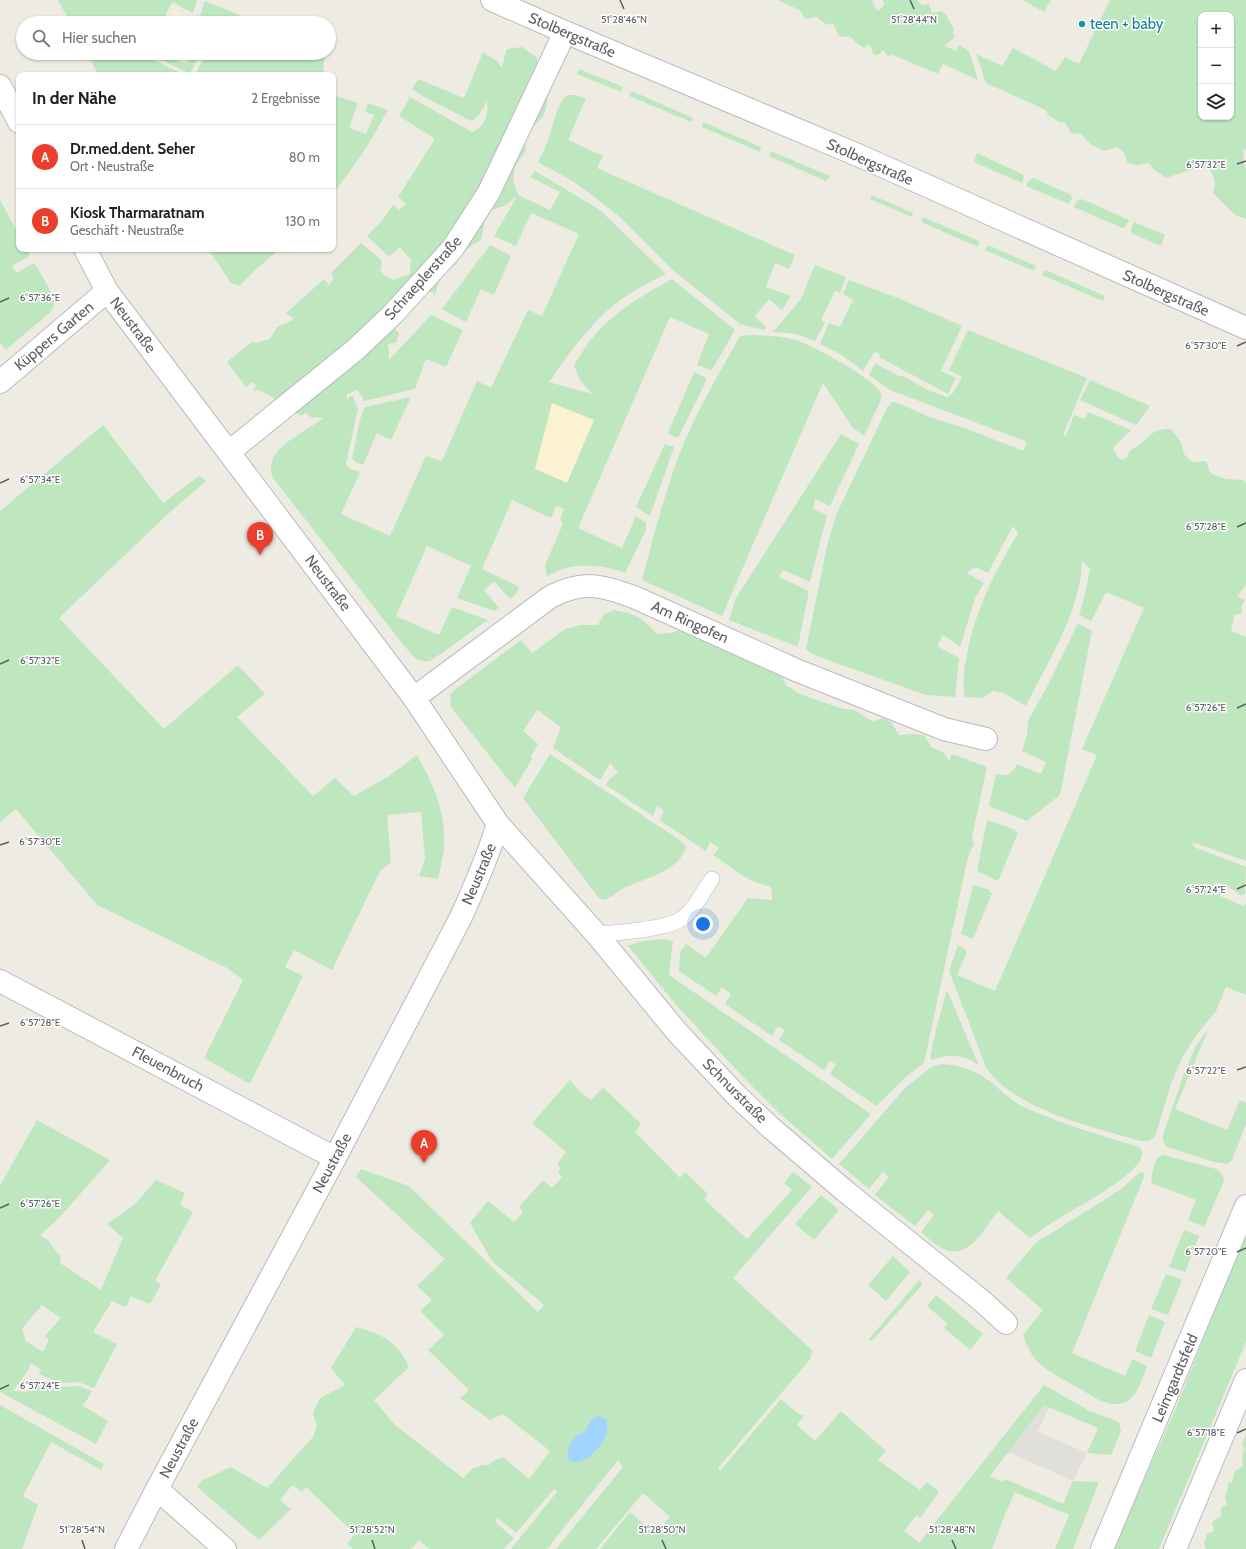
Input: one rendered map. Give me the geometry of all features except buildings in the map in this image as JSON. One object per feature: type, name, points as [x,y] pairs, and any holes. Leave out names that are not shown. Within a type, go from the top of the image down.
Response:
[{"type":"street","name":"Stolbergstraße","points":[[492,0],[860,156],[1246,328]]},
{"type":"street","name":"Schraeplerstraße","points":[[230,452],[355,350],[392,315],[453,248],[492,186],[565,32]]},
{"type":"street","points":[[0,86],[16,116]]},
{"type":"street","name":"Neustraße","points":[[87,252],[107,291],[230,452],[414,698],[498,824],[491,849],[461,917],[335,1158],[156,1489],[126,1549]]},
{"type":"street","name":"Küppers Garten","points":[[0,382],[107,291]]},
{"type":"street","name":"Am Ringofen","points":[[414,698],[550,597],[564,590],[579,586],[596,586],[609,588],[634,597],[796,670],[944,729],[986,739]]},
{"type":"street","name":"Schnurstraße","points":[[498,824],[595,933],[677,1032],[737,1096],[770,1127],[845,1191],[982,1301],[1006,1323]]},
{"type":"street","name":"Fleuenbruch","points":[[0,981],[335,1158]]},
{"type":"street","name":"Leimgardtsfeld","points":[[1102,1549],[1246,1206]]},
{"type":"street","points":[[1175,1549],[1246,1380]]},
{"type":"street","points":[[156,1489],[225,1549]]},
{"type":"lane","points":[[595,933],[603,934],[632,931],[677,922],[687,914],[712,879]]},
{"type":"shaded area","points":[[1044,1405],[1049,1407],[1038,1432],[1087,1453],[1073,1481],[1008,1452]]},
{"type":"green space","points":[[58,0],[197,0],[193,13],[172,2],[165,16],[67,16]]},
{"type":"green space","points":[[777,0],[872,0],[878,11],[884,5],[883,0],[917,0],[922,5],[929,4],[932,13],[940,11],[945,13],[954,29],[953,33],[955,37],[945,46],[956,51],[959,45],[969,51],[978,80],[943,64],[938,74],[893,55],[888,56],[883,50],[880,54],[874,55],[869,44],[864,48],[849,36],[839,36],[833,23],[827,25],[817,17],[805,19],[800,10]]},
{"type":"green space","points":[[1022,0],[1051,0],[1044,12]]},
{"type":"green space","points":[[1110,0],[1246,0],[1246,151],[1243,147],[1244,164],[1246,169],[1246,219],[1235,215],[1213,193],[1215,182],[1210,169],[1196,168],[1166,178],[1153,169],[1149,163],[1137,165],[1127,163],[1124,152],[1116,147],[1105,151],[1090,144],[1081,134],[1071,133],[1065,122],[1059,122],[1048,115],[1046,110],[986,83],[976,54],[1002,66],[1013,48],[1056,71],[1065,57],[1079,64]]},
{"type":"green space","points":[[205,1],[242,16],[202,16],[200,15]]},
{"type":"green space","points":[[522,47],[537,57],[537,71],[548,86],[547,105],[544,115],[530,130],[525,139],[526,150],[515,167],[513,180],[518,195],[550,210],[560,192],[530,177],[535,171],[600,210],[666,274],[643,286],[608,310],[577,344],[549,382],[592,394],[580,380],[574,366],[583,350],[604,325],[628,305],[672,279],[735,330],[711,370],[697,365],[709,334],[670,317],[578,528],[622,548],[636,516],[646,523],[646,530],[625,573],[595,566],[575,566],[565,568],[547,577],[545,565],[563,524],[560,519],[564,509],[556,506],[551,518],[512,500],[482,569],[516,585],[519,588],[516,594],[510,599],[494,581],[484,590],[499,608],[494,611],[457,598],[471,566],[427,546],[396,616],[439,635],[452,607],[488,620],[432,660],[422,661],[415,658],[402,643],[273,478],[271,467],[273,458],[279,450],[287,442],[323,418],[310,417],[307,413],[302,415],[297,414],[295,410],[276,402],[269,395],[259,390],[253,391],[256,385],[252,382],[246,387],[227,362],[253,341],[255,343],[270,339],[277,327],[291,321],[293,318],[286,313],[324,279],[329,285],[334,279],[331,273],[361,243],[381,260],[382,264],[380,270],[384,275],[394,280],[410,274],[411,260],[400,247],[390,256],[367,236],[381,222],[393,205],[399,210],[406,204],[398,197],[435,139],[399,116],[410,97],[472,132],[476,130],[483,123],[487,115],[487,101],[479,115],[471,121],[424,97],[412,89],[418,79],[464,98],[483,52],[502,66],[507,49]],"holes":[[[517,196],[494,236],[516,246],[531,213],[579,234],[542,316],[528,310],[491,388],[477,381],[442,461],[426,456],[390,536],[341,514],[360,472],[349,468],[346,464],[358,408],[352,395],[347,400],[347,394],[358,390],[364,401],[415,389],[426,359],[446,367],[463,330],[431,315],[389,360],[388,344],[396,343],[399,334],[391,324],[425,294],[433,291],[434,297],[443,271],[456,265],[461,253],[481,240],[484,227],[484,213],[506,205]]]},
{"type":"green space","points":[[90,60],[154,60],[179,72],[96,72]]},
{"type":"green space","points":[[162,60],[197,60],[191,72],[186,72]]},
{"type":"green space","points":[[202,60],[324,60],[323,72],[196,72]]},
{"type":"green space","points":[[579,69],[623,87],[621,92],[577,74]]},
{"type":"green space","points":[[632,91],[693,118],[691,122],[629,96]]},
{"type":"green space","points":[[568,95],[586,98],[568,140],[603,156],[597,168],[795,255],[789,269],[775,263],[766,287],[791,296],[782,310],[769,299],[755,316],[766,327],[764,330],[740,324],[674,271],[621,218],[569,179],[538,162],[549,138],[558,108],[564,98]]},
{"type":"green space","points":[[336,96],[358,103],[349,128],[366,134],[374,115],[365,112],[368,103],[388,110],[363,153],[336,189]]},
{"type":"green space","points":[[703,122],[761,147],[760,152],[702,127]]},
{"type":"green space","points":[[771,151],[830,176],[826,181],[769,156]]},
{"type":"green space","points":[[977,153],[1022,174],[1024,177],[1022,183],[974,162]]},
{"type":"green space","points":[[1034,178],[1071,195],[1072,198],[1069,204],[1026,186],[1029,180]]},
{"type":"green space","points":[[872,195],[913,213],[912,217],[870,199]]},
{"type":"green space","points":[[1082,199],[1129,220],[1125,227],[1122,228],[1074,207],[1077,201]]},
{"type":"green space","points":[[0,200],[16,229],[16,252],[28,252],[30,256],[12,266],[16,273],[34,263],[52,295],[54,306],[47,315],[6,350],[0,343]]},
{"type":"green space","points":[[923,217],[979,241],[978,247],[921,222]]},
{"type":"green space","points":[[1134,222],[1165,235],[1161,246],[1131,233]]},
{"type":"green space","points":[[490,245],[511,256],[494,295],[481,289],[466,322],[442,309]]},
{"type":"green space","points":[[988,245],[1036,266],[1034,271],[985,250]]},
{"type":"green space","points":[[210,252],[276,252],[239,286],[231,283]]},
{"type":"green space","points":[[815,265],[846,277],[840,293],[835,291],[821,320],[825,322],[815,341],[795,334],[773,332],[801,299]]},
{"type":"green space","points":[[1045,270],[1105,296],[1103,301],[1042,275]]},
{"type":"green space","points":[[849,280],[898,298],[962,326],[941,371],[956,378],[948,394],[879,357],[880,354],[875,351],[863,371],[840,354],[820,344],[829,323],[840,327],[853,300],[843,294]]},
{"type":"green space","points":[[968,330],[1087,378],[1063,435],[1066,436],[1074,415],[1085,419],[1088,412],[1131,430],[1113,448],[1118,458],[1123,460],[1128,457],[1128,453],[1133,448],[1135,448],[1154,432],[1164,429],[1171,429],[1181,442],[1184,454],[1192,462],[1206,461],[1210,473],[1226,479],[1242,480],[1246,483],[1246,585],[1237,596],[1245,600],[1241,607],[1241,614],[1233,615],[1234,618],[1231,631],[1246,637],[1246,861],[1192,842],[1194,847],[1246,867],[1245,894],[1240,895],[1229,887],[1214,882],[1222,891],[1220,896],[1244,906],[1246,903],[1246,995],[1226,987],[1216,1011],[1197,1034],[1182,1058],[1171,1084],[1155,1137],[1148,1141],[1141,1141],[1101,1130],[1056,1115],[1015,1094],[998,1082],[986,1067],[949,971],[958,945],[964,948],[967,952],[957,975],[995,991],[1097,755],[1082,749],[1144,608],[1106,592],[1091,621],[1079,615],[1085,595],[1090,568],[1082,562],[1076,600],[1062,636],[1026,706],[1003,693],[993,691],[983,698],[965,697],[964,676],[966,660],[975,622],[1001,562],[1018,533],[1013,526],[988,573],[975,567],[967,573],[984,583],[975,598],[960,647],[943,635],[937,646],[959,658],[955,697],[926,695],[830,661],[811,653],[806,649],[827,546],[836,515],[887,408],[893,401],[932,418],[965,428],[1024,451],[1027,442],[890,390],[869,375],[875,363],[900,377],[901,375],[928,390],[947,397],[953,393],[962,377],[949,370]]},
{"type":"green space","points":[[752,335],[777,337],[801,342],[832,357],[858,373],[877,388],[881,394],[881,400],[864,436],[853,428],[823,383],[722,616],[642,580],[658,519],[678,458],[691,426],[740,336]]},
{"type":"green space","points":[[694,372],[706,378],[706,381],[678,438],[668,433]]},
{"type":"green space","points":[[1090,380],[1150,406],[1136,425],[1080,400]]},
{"type":"green space","points":[[411,397],[391,440],[377,433],[363,465],[355,462],[352,458],[361,416],[365,407]]},
{"type":"green space","points":[[103,425],[163,503],[199,476],[206,481],[169,513],[59,618],[164,729],[238,665],[265,694],[237,717],[313,796],[335,778],[354,796],[389,776],[417,755],[434,789],[441,811],[444,848],[438,879],[419,876],[425,859],[421,812],[387,815],[391,862],[380,871],[332,970],[294,950],[285,967],[303,976],[250,1084],[204,1058],[243,980],[227,968],[97,905],[16,809],[0,822],[0,511]]},
{"type":"green space","points":[[841,434],[859,444],[830,506],[815,499],[813,509],[827,515],[810,582],[783,570],[779,577],[809,591],[798,646],[729,620],[736,598]]},
{"type":"green space","points":[[665,444],[674,447],[650,516],[636,507]]},
{"type":"green space","points":[[614,610],[638,617],[657,634],[670,633],[683,629],[694,636],[716,627],[781,673],[786,685],[800,694],[843,709],[855,710],[873,722],[882,718],[891,722],[899,735],[924,735],[931,747],[943,752],[949,761],[952,754],[987,767],[972,837],[974,844],[968,857],[924,1063],[907,1076],[876,1106],[830,1074],[836,1065],[830,1061],[824,1070],[779,1040],[785,1030],[778,1026],[772,1036],[725,1004],[731,994],[722,987],[716,996],[679,971],[680,952],[686,944],[706,958],[748,898],[772,900],[772,891],[770,886],[762,885],[747,878],[713,855],[719,848],[710,842],[706,851],[659,820],[664,811],[657,806],[653,816],[606,785],[610,778],[618,773],[610,763],[600,780],[553,748],[561,727],[537,710],[523,731],[538,744],[531,756],[532,759],[515,788],[451,707],[450,695],[453,691],[521,640],[532,653],[565,629],[580,625],[598,625],[604,614]]},
{"type":"green space","points":[[1078,623],[1092,631],[1060,795],[1027,821],[989,806],[996,774],[1008,775],[1014,770],[1017,764],[1041,774],[1046,762],[1022,751],[1027,734],[1028,721],[1049,683]]},
{"type":"green space","points":[[550,754],[681,841],[686,846],[683,855],[677,862],[660,873],[624,888],[608,898],[602,900],[598,897],[523,798]]},
{"type":"green space","points":[[987,820],[1016,830],[1015,832],[1018,833],[998,881],[977,871]]},
{"type":"green space","points":[[973,885],[990,890],[989,892],[992,893],[973,939],[961,934]]},
{"type":"green space","points":[[659,939],[673,941],[669,975],[871,1114],[832,1159],[779,1113],[746,1080],[677,1006],[628,946],[638,942]]},
{"type":"green space","points":[[947,990],[979,1066],[968,1059],[956,1056],[932,1060],[930,1058],[936,1029]]},
{"type":"green space","points":[[1209,1028],[1175,1109],[1227,1130],[1240,1100],[1246,1103],[1246,1124],[1232,1160],[1227,1164],[1214,1162],[1170,1148],[1165,1145],[1163,1139],[1163,1135],[1185,1071],[1196,1046]]},
{"type":"green space","points":[[942,1064],[959,1066],[975,1072],[1019,1104],[1052,1119],[1139,1147],[1142,1154],[1139,1162],[1119,1181],[1030,1238],[998,1211],[982,1233],[969,1246],[961,1250],[953,1251],[944,1249],[921,1232],[934,1215],[928,1210],[915,1226],[875,1195],[889,1177],[883,1172],[869,1189],[839,1164],[905,1088],[931,1067]]},
{"type":"green space","points":[[570,1080],[579,1091],[591,1100],[603,1088],[608,1092],[641,1124],[635,1132],[680,1178],[685,1172],[708,1194],[704,1199],[747,1239],[792,1190],[784,1183],[793,1172],[812,1187],[733,1278],[813,1351],[811,1358],[718,1468],[720,1471],[781,1399],[796,1412],[804,1416],[797,1425],[815,1441],[841,1411],[886,1451],[878,1460],[920,1490],[927,1482],[939,1492],[920,1518],[917,1515],[904,1531],[919,1543],[1044,1385],[1090,1411],[1119,1422],[1121,1431],[1111,1455],[1087,1453],[1098,1428],[1044,1405],[990,1476],[1003,1482],[1005,1479],[1063,1504],[1073,1481],[1099,1482],[1073,1549],[1055,1549],[1069,1515],[1015,1492],[992,1549],[600,1549],[630,1512],[655,1534],[670,1517],[643,1493],[596,1549],[556,1549],[623,1467],[618,1460],[547,1549],[511,1549],[557,1492],[554,1489],[516,1533],[498,1518],[495,1522],[514,1538],[504,1549],[429,1549],[419,1540],[411,1549],[353,1549],[347,1544],[355,1534],[306,1487],[302,1492],[292,1485],[280,1500],[291,1509],[259,1540],[197,1487],[201,1481],[231,1467],[267,1488],[313,1437],[317,1426],[313,1413],[320,1398],[345,1385],[331,1368],[356,1327],[388,1340],[400,1351],[409,1367],[374,1400],[395,1425],[463,1478],[472,1469],[482,1465],[489,1465],[495,1460],[503,1457],[529,1479],[550,1451],[503,1414],[490,1420],[460,1398],[469,1390],[428,1350],[444,1335],[420,1311],[432,1300],[417,1286],[445,1259],[356,1177],[361,1169],[409,1186],[538,1312],[544,1305],[492,1261],[470,1223],[488,1201],[514,1222],[523,1212],[519,1207],[543,1180],[552,1188],[562,1177],[558,1172],[561,1168],[557,1164],[566,1152],[532,1123]]},
{"type":"green space","points":[[37,1120],[110,1160],[59,1218],[40,1235],[49,1241],[59,1256],[61,1254],[60,1263],[101,1290],[123,1238],[107,1224],[135,1204],[156,1180],[185,1193],[180,1205],[193,1212],[155,1281],[161,1284],[150,1304],[131,1296],[126,1307],[112,1301],[93,1332],[117,1344],[94,1388],[78,1382],[57,1382],[39,1374],[41,1370],[31,1363],[27,1372],[13,1391],[26,1392],[36,1379],[61,1387],[79,1386],[92,1391],[83,1406],[108,1421],[96,1444],[0,1392],[0,1186]],"holes":[[[42,1305],[61,1318],[45,1336],[49,1340],[43,1352],[26,1341],[22,1329]]]},
{"type":"green space","points":[[1164,1155],[1216,1169],[1222,1175],[1224,1181],[1204,1227],[1188,1220],[1196,1200],[1151,1183],[1155,1162],[1160,1156]]},
{"type":"green space","points":[[1142,1172],[1145,1174],[1144,1177],[1072,1353],[1125,1376],[1132,1359],[1147,1366],[1136,1393],[1128,1401],[1118,1404],[1111,1404],[1101,1401],[1050,1372],[1037,1361],[1030,1351],[1023,1335],[1043,1310],[1006,1278],[1033,1246],[1040,1240],[1109,1197]]},
{"type":"green space","points":[[821,1195],[839,1210],[814,1240],[795,1224]]},
{"type":"green space","points":[[1184,1230],[1199,1236],[1185,1272],[1169,1267]]},
{"type":"green space","points":[[1246,1232],[1246,1342],[1159,1549],[1113,1549],[1174,1413]]},
{"type":"green space","points":[[893,1256],[910,1272],[886,1301],[868,1285]]},
{"type":"green space","points":[[1166,1274],[1182,1280],[1168,1315],[1151,1309]]},
{"type":"green space","points":[[919,1280],[923,1284],[872,1341],[869,1339]]},
{"type":"green space","points":[[936,1295],[983,1334],[970,1350],[944,1328],[948,1324],[927,1306]]},
{"type":"green space","points":[[1149,1315],[1165,1322],[1151,1358],[1135,1351]]},
{"type":"green space","points":[[0,1405],[104,1464],[101,1470],[51,1442],[23,1496],[38,1505],[22,1549],[0,1549]]},
{"type":"green space","points":[[1246,1435],[1246,1549],[1206,1549],[1204,1543],[1207,1534],[1214,1531],[1212,1523],[1215,1519],[1221,1517],[1221,1509],[1223,1506],[1227,1505],[1225,1496],[1228,1484],[1232,1482],[1234,1472],[1243,1466],[1242,1455],[1245,1450],[1242,1443]]},
{"type":"sand","points":[[174,10],[185,16],[171,16]]},
{"type":"sand","points":[[176,60],[190,60],[185,62]]},
{"type":"sand","points":[[552,403],[594,420],[567,483],[535,469]]},
{"type":"water","points":[[598,1416],[606,1419],[607,1432],[602,1443],[592,1455],[580,1462],[574,1462],[568,1459],[568,1452],[572,1441],[584,1432],[592,1420]]},
{"type":"place","name":"teen + baby","points":[[1082,24]]},
{"type":"place","name":"Kiosk Tharmaratnam","points":[[260,555]]},
{"type":"place","name":"Dr.med.dent. Seher","points":[[424,1163]]}]
